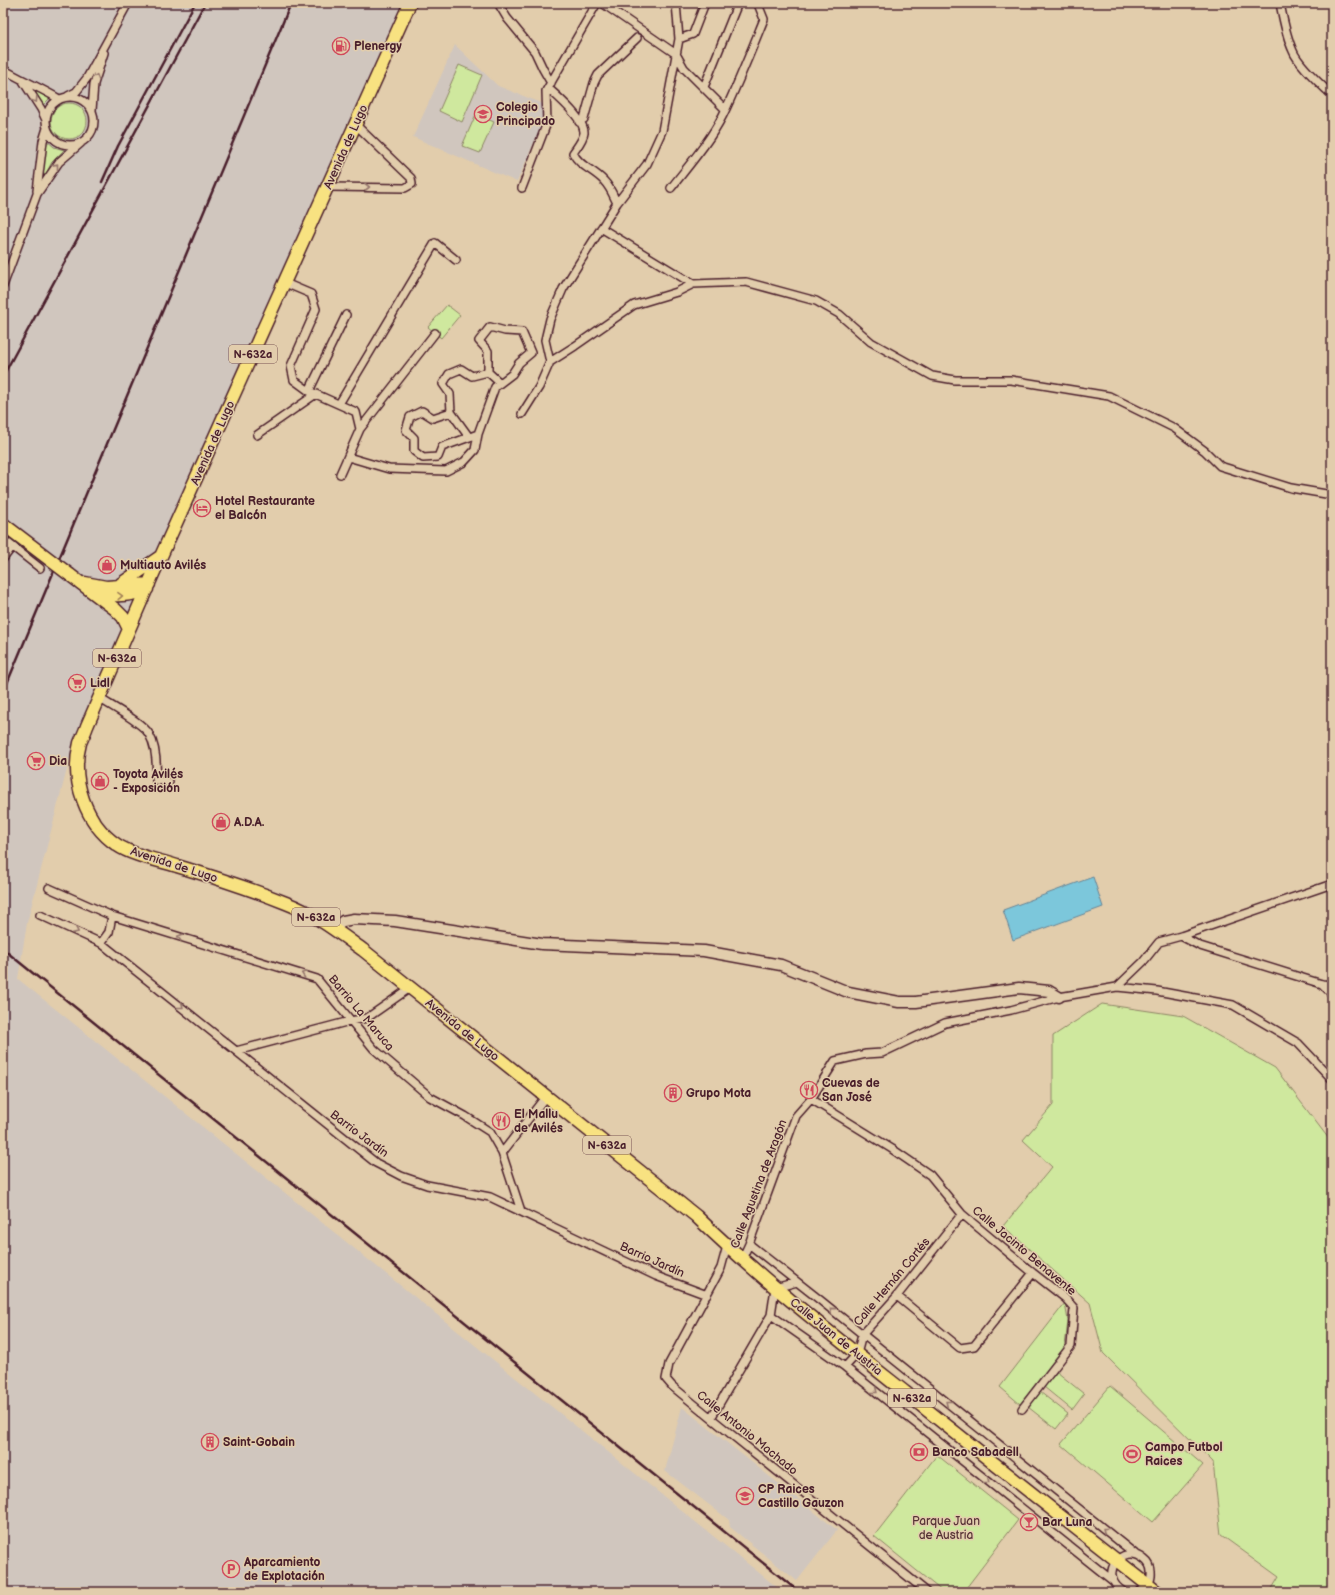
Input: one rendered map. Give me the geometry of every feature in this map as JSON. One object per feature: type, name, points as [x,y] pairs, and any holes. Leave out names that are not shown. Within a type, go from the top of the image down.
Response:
[{"type":"main road","name":"Avenida de Lugo","points":[[410,3],[99,698],[80,744],[78,761],[79,785],[87,809],[98,827],[118,845],[133,852],[203,873],[287,903],[325,921],[696,1216],[742,1259]]},
{"type":"main road","points":[[3,524],[92,591],[123,617],[129,629]]},
{"type":"main road","points":[[118,586],[162,555]]},
{"type":"main road","points":[[81,583],[106,587],[148,586]]},
{"type":"main road","points":[[92,591],[106,595],[121,596],[137,594],[148,586]]},
{"type":"main road","name":"Calle Juan de Austria","points":[[742,1259],[775,1288],[857,1354],[1117,1560],[1148,1590]]},
{"type":"street","points":[[80,143],[72,145],[61,143],[51,136],[47,128],[47,112],[52,105],[76,92],[81,86],[106,45],[128,3]]},
{"type":"street","points":[[498,3],[507,18],[535,52],[550,85],[569,106],[582,126],[584,133],[573,153],[576,160],[603,180],[611,190],[617,203]]},
{"type":"street","points":[[522,188],[547,123],[546,91],[597,3]]},
{"type":"street","points":[[602,3],[676,54],[684,68],[725,110]]},
{"type":"street","points":[[550,362],[545,340],[550,319],[563,289],[617,203],[647,164],[662,131],[679,39],[676,3]]},
{"type":"street","points":[[679,39],[693,34],[705,3]]},
{"type":"street","points":[[704,87],[738,3]]},
{"type":"street","points":[[671,188],[703,146],[731,100],[764,19],[757,3]]},
{"type":"street","points":[[1280,3],[1282,18],[1293,52],[1313,76],[1332,94]]},
{"type":"street","points":[[579,122],[584,119],[594,83],[598,76],[637,38]]},
{"type":"street","points":[[37,194],[59,162],[92,132],[94,125],[92,110],[94,84],[106,45]]},
{"type":"street","points":[[3,69],[23,81],[34,84],[63,98],[74,97],[81,99],[88,104],[92,110]]},
{"type":"street","points":[[23,81],[41,109],[46,120]]},
{"type":"street","points":[[328,187],[405,188],[412,184],[411,178],[356,125]]},
{"type":"street","points":[[3,286],[37,194],[43,141],[47,128]]},
{"type":"street","points":[[601,228],[693,284]]},
{"type":"street","points":[[339,404],[435,243],[456,260]]},
{"type":"street","points":[[522,414],[539,387],[550,362],[634,305],[677,292],[693,284],[746,282],[816,302],[839,314],[871,342],[932,376],[955,380],[1011,380],[1109,396],[1174,428],[1204,451],[1220,466],[1291,488],[1332,495]]},
{"type":"street","points":[[285,283],[311,294],[316,309],[291,366],[294,380],[312,393],[356,412],[360,429]]},
{"type":"street","points":[[257,436],[312,393],[346,315]]},
{"type":"street","points":[[348,457],[389,469],[446,471],[464,462],[475,450],[478,434],[495,386],[500,383],[512,374],[519,363],[531,353],[522,332],[505,331],[490,327],[479,340],[488,351],[488,372],[500,383]]},
{"type":"street","points":[[340,474],[360,429],[435,333]]},
{"type":"street","points":[[469,437],[451,412],[450,394],[443,384],[449,374],[461,369],[472,376],[488,372]]},
{"type":"street","points":[[451,412],[433,418],[422,411],[410,417],[406,430],[414,438],[414,450],[422,458],[438,457],[442,447],[478,434]]},
{"type":"street","points":[[3,539],[40,568]]},
{"type":"street","points":[[3,559],[12,547]]},
{"type":"street","points":[[99,698],[131,718],[149,734],[158,761],[156,780],[169,782]]},
{"type":"street","points":[[1117,987],[1143,962],[1159,942],[1332,884]]},
{"type":"street","name":"Barrio La Maruca","points":[[49,888],[112,916],[317,979],[374,1050],[430,1097],[465,1116],[490,1132],[502,1153],[521,1212]]},
{"type":"street","name":"Barrio Jardín","points":[[40,915],[101,943],[376,1163],[401,1176],[427,1185],[490,1197],[656,1276],[707,1295]]},
{"type":"street","points":[[101,943],[109,932],[112,916]]},
{"type":"street","points":[[334,929],[343,921],[354,919],[395,922],[542,944],[709,952],[781,965],[848,992],[899,1002],[916,1002],[1019,988],[1049,991],[1059,997]]},
{"type":"street","points":[[1180,936],[1200,946],[1322,984],[1332,985]]},
{"type":"street","points":[[1322,984],[1332,994]]},
{"type":"street","name":"Calle Agustina de Aragón","points":[[742,1259],[749,1244],[796,1116],[811,1099],[835,1061],[866,1054],[882,1053],[945,1023],[1011,1010],[1059,997],[1117,987],[1157,991],[1233,1005],[1298,1043],[1332,1079]]},
{"type":"street","points":[[236,1051],[350,1021],[367,1018],[410,988]]},
{"type":"street","points":[[502,1153],[546,1096]]},
{"type":"street","name":"Calle Jacinto Benavente","points":[[811,1099],[892,1149],[930,1175],[962,1214],[1065,1298],[1074,1308],[1071,1346],[1022,1409]]},
{"type":"street","name":"Calle Hernán Cortés","points":[[845,1367],[857,1354],[862,1334],[897,1296],[962,1214]]},
{"type":"street","points":[[749,1244],[1135,1554],[1146,1561],[1150,1566],[1151,1573],[1148,1590]]},
{"type":"street","points":[[707,1295],[721,1268],[727,1246]]},
{"type":"street","points":[[897,1296],[960,1348],[974,1346],[1033,1273]]},
{"type":"street","points":[[711,1418],[771,1315],[775,1288],[797,1282]]},
{"type":"street","name":"Calle Antonio Machado","points":[[707,1295],[669,1364],[666,1379],[672,1386],[711,1418],[927,1592]]},
{"type":"street","points":[[771,1315],[845,1367],[1113,1581],[1119,1589],[1124,1592]]},
{"type":"street","points":[[1113,1581],[1112,1570],[1117,1560],[1128,1554],[1135,1554]]},
{"type":"shaded area","points":[[3,3],[406,3],[101,682],[72,750],[27,923],[18,979],[783,1592],[3,1592]]},
{"type":"shaded area","name":"Colegio Principado","points":[[455,45],[498,86],[544,104],[542,124],[517,182],[413,137]]},
{"type":"shaded area","name":"CP Raices Castillo Gauzon","points":[[682,1407],[837,1530],[797,1581],[730,1527],[729,1520],[665,1471]]},
{"type":"green space","points":[[459,65],[482,75],[462,122],[439,111]]},
{"type":"green space","points":[[31,86],[52,96],[43,105]]},
{"type":"green space","points":[[69,103],[82,108],[87,121],[82,134],[69,139],[56,134],[51,121],[56,108]]},
{"type":"green space","points":[[476,114],[494,122],[480,153],[462,146]]},
{"type":"green space","points":[[45,139],[54,147],[64,150],[52,162],[40,185]]},
{"type":"green space","points":[[447,305],[460,315],[441,338],[428,327]]},
{"type":"green space","points":[[1102,1004],[1183,1016],[1275,1068],[1332,1143],[1332,1592],[1270,1592],[1279,1577],[1221,1535],[1213,1462],[1103,1353],[1090,1303],[1003,1226],[1052,1167],[1023,1140],[1053,1105],[1053,1036]]},
{"type":"green space","points":[[1065,1303],[1068,1321],[1065,1346],[1020,1404],[1000,1387]]},
{"type":"green space","points":[[1057,1372],[1084,1394],[1072,1410],[1044,1387]]},
{"type":"green space","name":"Campo Futbol Raices","points":[[1110,1386],[1203,1465],[1153,1522],[1061,1444]]},
{"type":"green space","points":[[1040,1392],[1068,1414],[1056,1429],[1028,1407]]},
{"type":"green space","name":"Parque Juan de Austria","points":[[937,1455],[1018,1520],[963,1592],[943,1592],[874,1536]]},
{"type":"water","points":[[1093,877],[1103,907],[1013,940],[1003,910]]},
{"type":"railway","points":[[102,182],[118,146],[195,3]]},
{"type":"railway","points":[[3,376],[205,3]]},
{"type":"railway","points":[[3,693],[291,3]]},
{"type":"railway","points":[[3,949],[799,1592]]},
{"type":"place","name":"Plenergy","points":[[341,46]]},
{"type":"place","name":"Colegio Principado","points":[[483,114]]},
{"type":"place","name":"Hotel Restaurante el Balcón","points":[[202,508]]},
{"type":"place","name":"Multiauto Avilés","points":[[107,565]]},
{"type":"place","name":"Lidl","points":[[77,683]]},
{"type":"place","name":"Dia","points":[[36,761]]},
{"type":"place","name":"Toyota Avilés - Exposición","points":[[100,781]]},
{"type":"place","name":"A.D.A.","points":[[221,822]]},
{"type":"place","name":"Cuevas de San José","points":[[809,1090]]},
{"type":"place","name":"Grupo Mota","points":[[673,1093]]},
{"type":"place","name":"El Mallu de Avilés","points":[[501,1121]]},
{"type":"place","name":"Saint-Gobain","points":[[210,1442]]},
{"type":"place","name":"Banco Sabadell","points":[[919,1452]]},
{"type":"place","name":"Campo Futbol Raices","points":[[1132,1454]]},
{"type":"place","name":"CP Raices Castillo Gauzon","points":[[745,1496]]},
{"type":"place","name":"Bar Luna","points":[[1029,1522]]},
{"type":"place","name":"Aparcamiento de Explotación","points":[[231,1569]]}]
